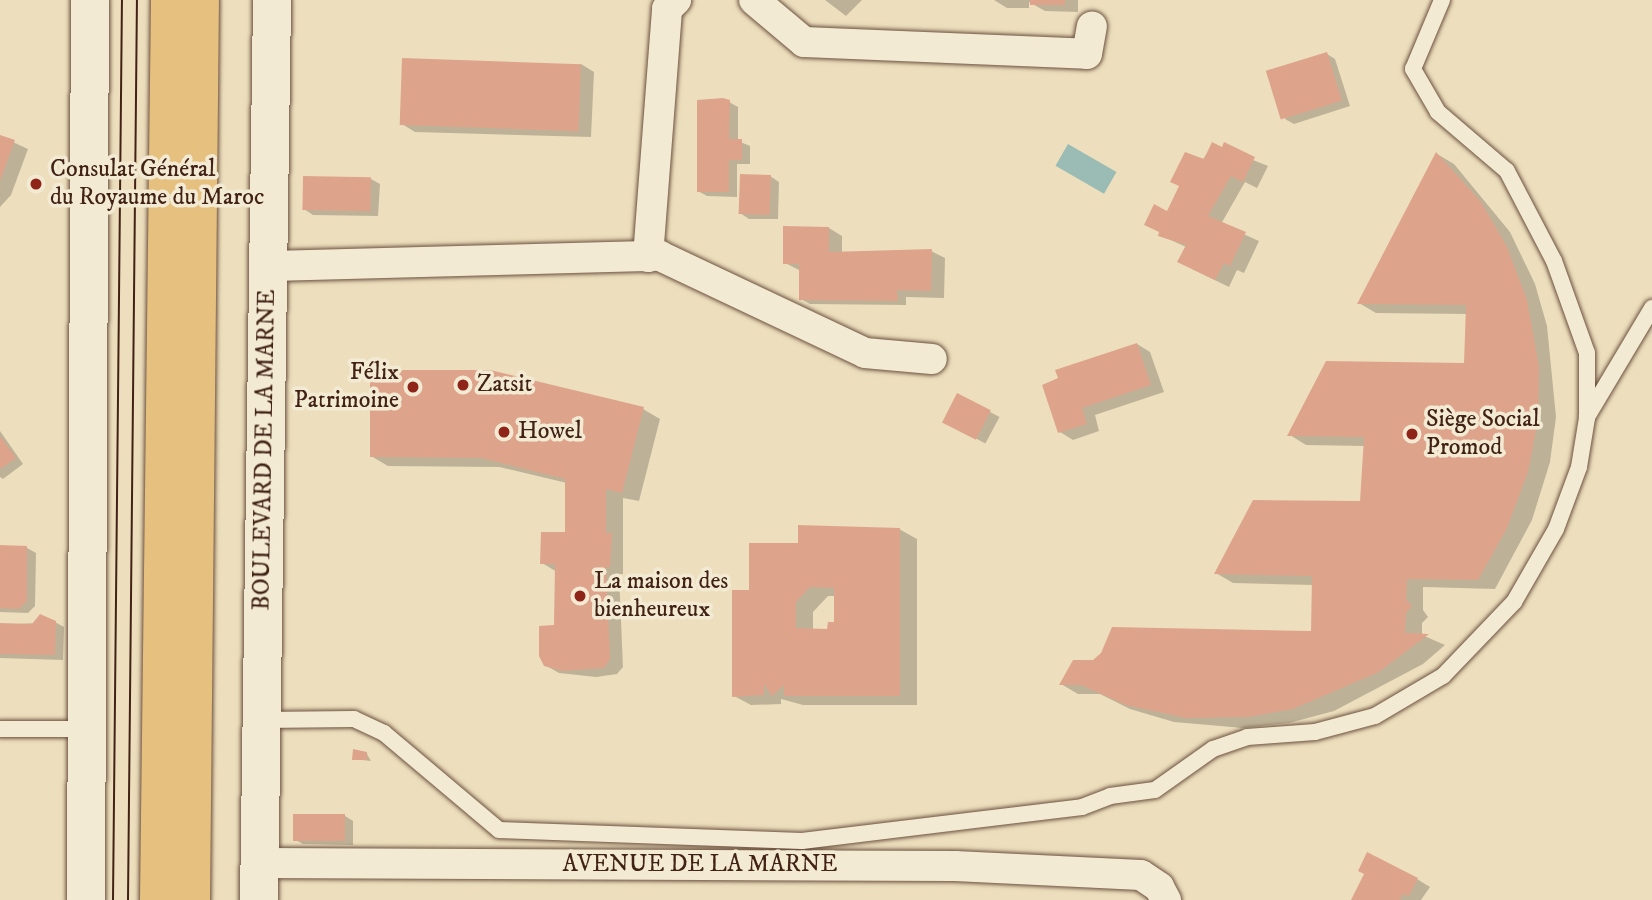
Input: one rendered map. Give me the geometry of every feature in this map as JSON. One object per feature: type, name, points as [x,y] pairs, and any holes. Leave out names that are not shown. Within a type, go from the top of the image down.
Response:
[{"type":"main road","points":[[159,900],[170,0]]},
{"type":"main road","points":[[191,900],[200,0]]},
{"type":"street","points":[[86,900],[90,0]]},
{"type":"street","name":"BOULEVARD DE LA MARNE","points":[[259,900],[272,0]]},
{"type":"street","points":[[648,257],[667,9],[676,0]]},
{"type":"street","points":[[754,0],[804,42],[1087,54],[1092,26]]},
{"type":"street","points":[[268,266],[660,256],[864,353],[932,359]]},
{"type":"street","name":"AVENUE DE LA MARNE","points":[[260,863],[955,866],[1141,875],[1159,887],[1166,900]]},
{"type":"lane","points":[[262,720],[354,719],[374,728],[499,830],[802,841],[1082,807],[1110,796],[1154,790],[1213,749],[1247,737],[1314,732],[1375,716],[1443,676],[1486,635],[1544,557],[1569,500],[1587,418],[1587,353],[1555,261],[1507,171],[1438,112],[1413,69],[1442,0]]},
{"type":"lane","points":[[1587,418],[1652,308]]},
{"type":"lane","points":[[0,729],[88,729]]},
{"type":"water","points":[[1068,144],[1116,172],[1104,194],[1056,166]]},
{"type":"building","points":[[1030,0],[1065,0],[1065,5],[1030,5]]},
{"type":"building","points":[[1327,52],[1342,101],[1281,119],[1266,71]]},
{"type":"building","points":[[402,58],[581,64],[579,131],[400,125]]},
{"type":"building","points":[[697,100],[730,100],[729,139],[742,139],[742,160],[729,160],[729,192],[697,192]]},
{"type":"building","points":[[0,135],[15,140],[0,181]]},
{"type":"building","points":[[1212,142],[1222,147],[1224,142],[1255,157],[1243,182],[1231,176],[1208,216],[1246,232],[1230,266],[1224,263],[1215,280],[1177,262],[1186,245],[1158,236],[1159,232],[1144,225],[1154,204],[1167,211],[1179,186],[1170,182],[1185,152],[1204,159]]},
{"type":"building","name":"Siège Social Promod","points":[[1436,152],[1481,202],[1507,247],[1527,300],[1539,367],[1538,420],[1528,472],[1507,528],[1478,580],[1407,579],[1406,599],[1412,606],[1406,613],[1405,633],[1429,634],[1379,672],[1293,709],[1248,717],[1186,718],[1126,705],[1081,685],[1059,685],[1073,660],[1093,660],[1101,653],[1112,627],[1311,631],[1312,576],[1214,574],[1253,500],[1360,501],[1364,437],[1287,436],[1326,361],[1464,363],[1466,305],[1357,304]]},
{"type":"building","points":[[740,174],[771,175],[770,215],[739,214]]},
{"type":"building","points":[[303,176],[371,177],[370,211],[302,210]]},
{"type":"building","points":[[783,226],[829,227],[829,252],[932,249],[931,291],[897,290],[898,301],[799,300],[799,264],[783,264]]},
{"type":"building","points":[[1137,343],[1151,385],[1082,408],[1087,424],[1058,433],[1042,385],[1058,378],[1055,370]]},
{"type":"building","name":"Howel","points":[[370,370],[490,370],[644,407],[622,493],[606,489],[606,533],[612,533],[610,567],[606,567],[610,659],[604,668],[563,671],[544,666],[539,656],[539,626],[554,625],[555,564],[540,564],[541,532],[565,532],[565,479],[481,458],[370,457]]},
{"type":"building","points":[[957,393],[991,410],[976,440],[942,422]]},
{"type":"building","points":[[0,436],[16,458],[0,469]]},
{"type":"building","points":[[798,525],[900,528],[900,696],[784,696],[784,685],[772,696],[764,684],[764,695],[732,697],[732,590],[749,590],[749,543],[798,543]],"holes":[[[810,587],[834,588],[834,622],[828,622],[827,629],[796,628],[796,602]]]},
{"type":"building","points":[[0,545],[27,546],[27,601],[19,609],[0,608]]},
{"type":"building","points":[[40,614],[56,621],[55,655],[0,654],[0,623],[32,624]]},
{"type":"building","points":[[353,749],[367,752],[367,760],[352,760]]},
{"type":"building","points":[[293,814],[345,814],[345,841],[293,841]]},
{"type":"building","points":[[1367,852],[1418,878],[1409,896],[1403,894],[1400,900],[1351,900],[1364,874],[1358,871]]},
{"type":"tram line","points":[[113,900],[122,0]]},
{"type":"tram line","points":[[128,900],[137,0]]},
{"type":"place","name":"Consulat Général du Royaume du Maroc","points":[[36,184]]},
{"type":"place","name":"Zatsit","points":[[463,385]]},
{"type":"place","name":"Félix Patrimoine","points":[[413,387]]},
{"type":"place","name":"Howel","points":[[504,432]]},
{"type":"place","name":"Siège Social Promod","points":[[1412,434]]},
{"type":"place","name":"La maison des bienheureux","points":[[580,596]]}]
